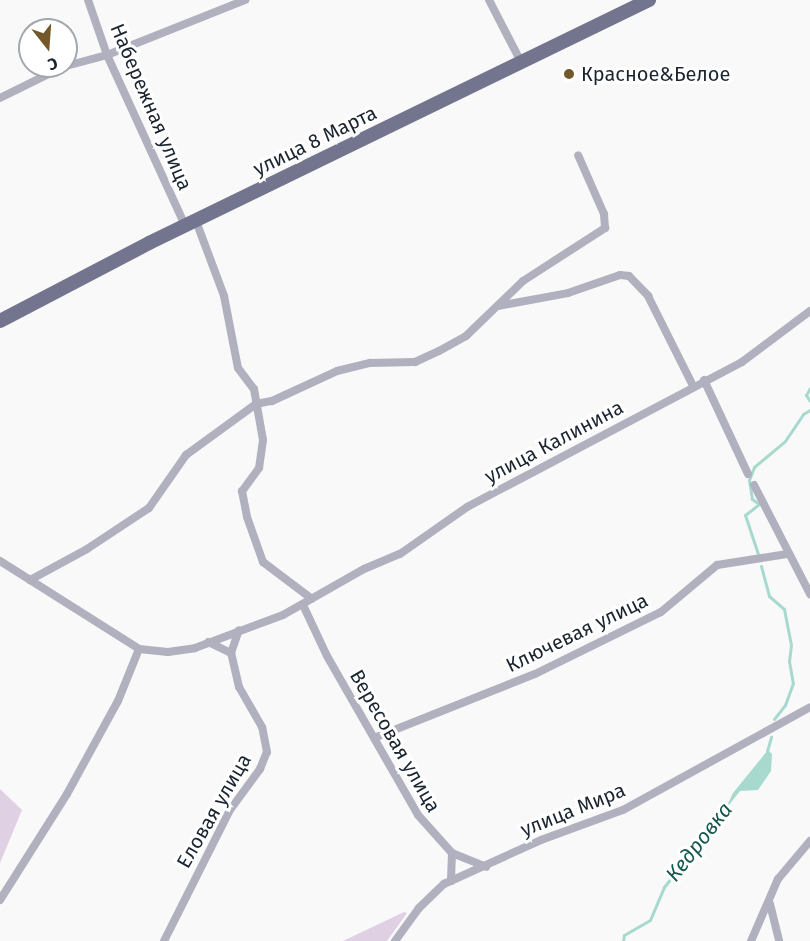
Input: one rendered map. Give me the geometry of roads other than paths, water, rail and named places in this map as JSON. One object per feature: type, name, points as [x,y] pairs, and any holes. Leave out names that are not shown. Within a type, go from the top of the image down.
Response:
[{"type":"main road","name":"улица 8 Марта","points":[[0,321],[191,223],[649,0]]},
{"type":"street","name":"Набережная улица","points":[[88,0],[107,55],[191,223]]},
{"type":"street","points":[[78,63],[107,55],[244,0]]},
{"type":"street","points":[[489,0],[521,62]]},
{"type":"street","points":[[0,98],[41,78]]},
{"type":"street","points":[[30,580],[87,549],[149,508],[186,455],[256,404],[355,366],[415,362],[460,340],[524,281],[605,228],[604,214],[578,155]]},
{"type":"street","points":[[191,223],[224,296],[238,368],[254,389],[263,454],[256,474],[243,488],[247,517],[267,567],[312,599]]},
{"type":"street","points":[[497,306],[568,293],[620,275],[629,276],[648,296],[693,386]]},
{"type":"street","name":"улица Калинина","points":[[139,648],[168,652],[208,642],[303,605],[411,548],[467,507],[760,350],[810,311]]},
{"type":"street","points":[[704,380],[748,474]]},
{"type":"street","points":[[754,485],[810,594]]},
{"type":"street","name":"Ключевая улица","points":[[374,738],[536,674],[661,612],[717,565],[788,554]]},
{"type":"street","points":[[0,561],[139,648],[118,701],[67,794],[0,900]]},
{"type":"street","name":"Вересовая улица","points":[[303,605],[327,656],[418,816],[452,853],[486,867]]},
{"type":"street","points":[[208,642],[231,653],[239,630]]},
{"type":"street","name":"Еловая улица","points":[[164,941],[230,810],[260,769],[267,752],[262,727],[239,687],[231,653]]},
{"type":"street","name":"улица Мира","points":[[395,941],[419,908],[451,881],[486,867],[533,843],[623,810],[810,707]]},
{"type":"street","points":[[751,941],[778,879],[810,840]]},
{"type":"street","points":[[451,881],[452,853]]},
{"type":"street","points":[[770,901],[779,941]]},
{"type":"waterway","name":"Кедровка","points":[[810,388],[806,395],[810,401]]},
{"type":"waterway","name":"Кедровка","points":[[758,554],[745,515],[759,504],[752,499],[749,480],[754,467],[785,441],[803,414],[810,410]]},
{"type":"waterway","name":"Кедровка","points":[[761,566],[769,596],[784,609],[791,645],[789,661],[793,683],[785,705],[774,719]]},
{"type":"waterway","name":"Кедровка","points":[[767,751],[771,737]]},
{"type":"waterway","name":"Кедровка","points":[[623,941],[624,935],[650,920],[664,887],[727,807]]},
{"type":"place","name":"Красное&Белое","points":[[569,74]]}]
